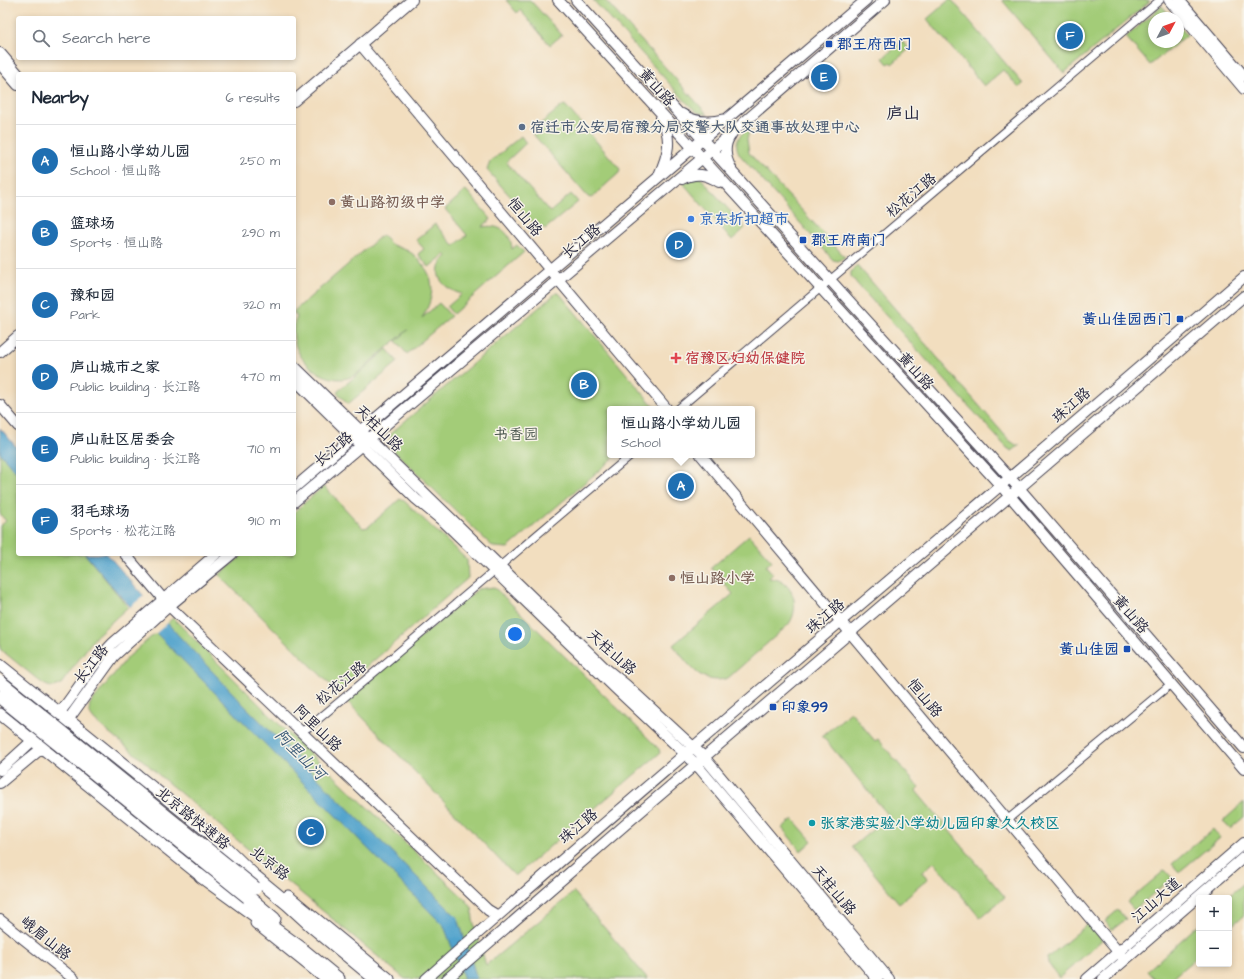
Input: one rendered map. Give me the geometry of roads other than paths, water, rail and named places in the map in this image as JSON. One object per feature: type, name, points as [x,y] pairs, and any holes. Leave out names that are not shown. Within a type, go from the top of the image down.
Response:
[{"type":"highway","name":"北京路快速路","points":[[0,682],[251,893],[347,979]]},
{"type":"highway","name":"北京路快速路","points":[[0,697],[251,893],[366,979]]},
{"type":"highway","points":[[216,839],[254,876],[376,979]]},
{"type":"highway","points":[[201,876],[299,947],[338,979]]},
{"type":"main road","name":"北京路","points":[[0,665],[389,979]]},
{"type":"main road","points":[[0,714],[326,979]]},
{"type":"street","points":[[296,92],[404,0]]},
{"type":"street","points":[[296,99],[412,0]]},
{"type":"street","name":"黄山路","points":[[558,0],[1010,496],[1244,769]]},
{"type":"street","name":"黄山路","points":[[576,0],[1019,488],[1244,748]]},
{"type":"street","name":"松花江路","points":[[688,406],[1160,0]]},
{"type":"street","name":"松花江路","points":[[831,282],[1165,0]]},
{"type":"street","points":[[1169,0],[1244,89]]},
{"type":"street","points":[[1179,0],[1244,76]]},
{"type":"street","name":"长江路","points":[[296,486],[692,148],[872,2]]},
{"type":"street","name":"长江路","points":[[296,500],[702,159],[872,2]]},
{"type":"street","name":"恒山路","points":[[359,45],[548,271],[664,406]]},
{"type":"street","points":[[0,53],[16,72]]},
{"type":"street","points":[[0,64],[16,83]]},
{"type":"street","points":[[656,108],[665,125],[669,140],[667,154],[658,177]]},
{"type":"street","points":[[674,109],[687,118],[696,121],[719,121],[728,119]]},
{"type":"street","points":[[734,131],[728,138],[726,150],[728,164],[734,175]]},
{"type":"street","points":[[671,184],[695,174],[707,176],[728,187]]},
{"type":"street","name":"珠江路","points":[[426,979],[685,754],[1001,486],[1244,277]]},
{"type":"street","name":"恒山路","points":[[557,281],[660,406]]},
{"type":"street","name":"松花江路","points":[[682,406],[822,290]]},
{"type":"street","name":"珠江路","points":[[451,976],[794,679],[1244,296]]},
{"type":"street","points":[[0,343],[16,330]]},
{"type":"street","points":[[0,352],[16,338]]},
{"type":"street","points":[[1166,344],[1176,355]]},
{"type":"street","name":"天柱山路","points":[[296,368],[365,442],[496,567],[605,668],[626,685],[694,747],[700,760],[877,979]]},
{"type":"street","name":"天柱山路","points":[[296,381],[357,434]]},
{"type":"street","points":[[1110,392],[1120,403]]},
{"type":"street","points":[[0,404],[16,424]]},
{"type":"street","name":"松花江路","points":[[496,567],[621,458]]},
{"type":"street","name":"松花江路","points":[[300,732],[307,723],[627,458]]},
{"type":"street","name":"恒山路","points":[[704,458],[842,620]]},
{"type":"street","name":"恒山路","points":[[708,458],[851,631],[1127,958]]},
{"type":"street","name":"阿里山路","points":[[127,556],[166,603],[488,910],[498,916]]},
{"type":"street","name":"长江路","points":[[0,783],[64,716],[144,622],[166,603],[214,556]]},
{"type":"street","name":"长江路","points":[[166,603],[229,556]]},
{"type":"street","name":"天柱山路","points":[[496,567],[685,754],[700,760],[889,979]]},
{"type":"street","points":[[786,669],[794,679]]},
{"type":"street","points":[[1009,818],[1171,684]]},
{"type":"street","name":"长江路","points":[[0,770],[38,744]]},
{"type":"street","name":"江山大道","points":[[1087,979],[1244,843]]},
{"type":"street","name":"江山大道","points":[[1103,979],[1244,857]]},
{"type":"street","name":"峨眉山路","points":[[0,920],[74,979]]},
{"type":"water","points":[[0,428],[16,447],[16,472],[0,453]]},
{"type":"water","points":[[87,556],[109,556],[178,635],[244,705],[458,918],[477,979],[464,979],[444,926],[122,598]]},
{"type":"place","name":"羽毛球场","points":[[1070,36]]},
{"type":"place","name":"郡王府西门","points":[[829,44]]},
{"type":"place","name":"庐山社区居委会","points":[[824,77]]},
{"type":"place","name":"宿迁市公安局宿豫分局交警大队交通事故处理中心","points":[[522,127]]},
{"type":"place","name":"黄山路初级中学","points":[[332,202]]},
{"type":"place","name":"京东折扣超市","points":[[691,219]]},
{"type":"place","name":"郡王府南门","points":[[803,240]]},
{"type":"place","name":"庐山城市之家","points":[[679,245]]},
{"type":"place","name":"黄山佳园西门","points":[[1180,319]]},
{"type":"place","name":"宿豫区妇幼保健院","points":[[676,358]]},
{"type":"place","name":"篮球场","points":[[584,385]]},
{"type":"place","name":"恒山路小学幼儿园","points":[[681,486]]},
{"type":"place","name":"恒山路小学","points":[[672,578]]},
{"type":"place","name":"黄山佳园","points":[[1127,649]]},
{"type":"place","name":"印象99","points":[[773,707]]},
{"type":"place","name":"张家港实验小学幼儿园印象久久校区","points":[[812,823]]},
{"type":"place","name":"豫和园","points":[[311,832]]},
{"type":"district","name":"庐山","points":[[903,113]]},
{"type":"park label","name":"书香园","points":[[516,434]]},
{"type":"water label","name":"阿里山河","points":[[301,754]]}]
